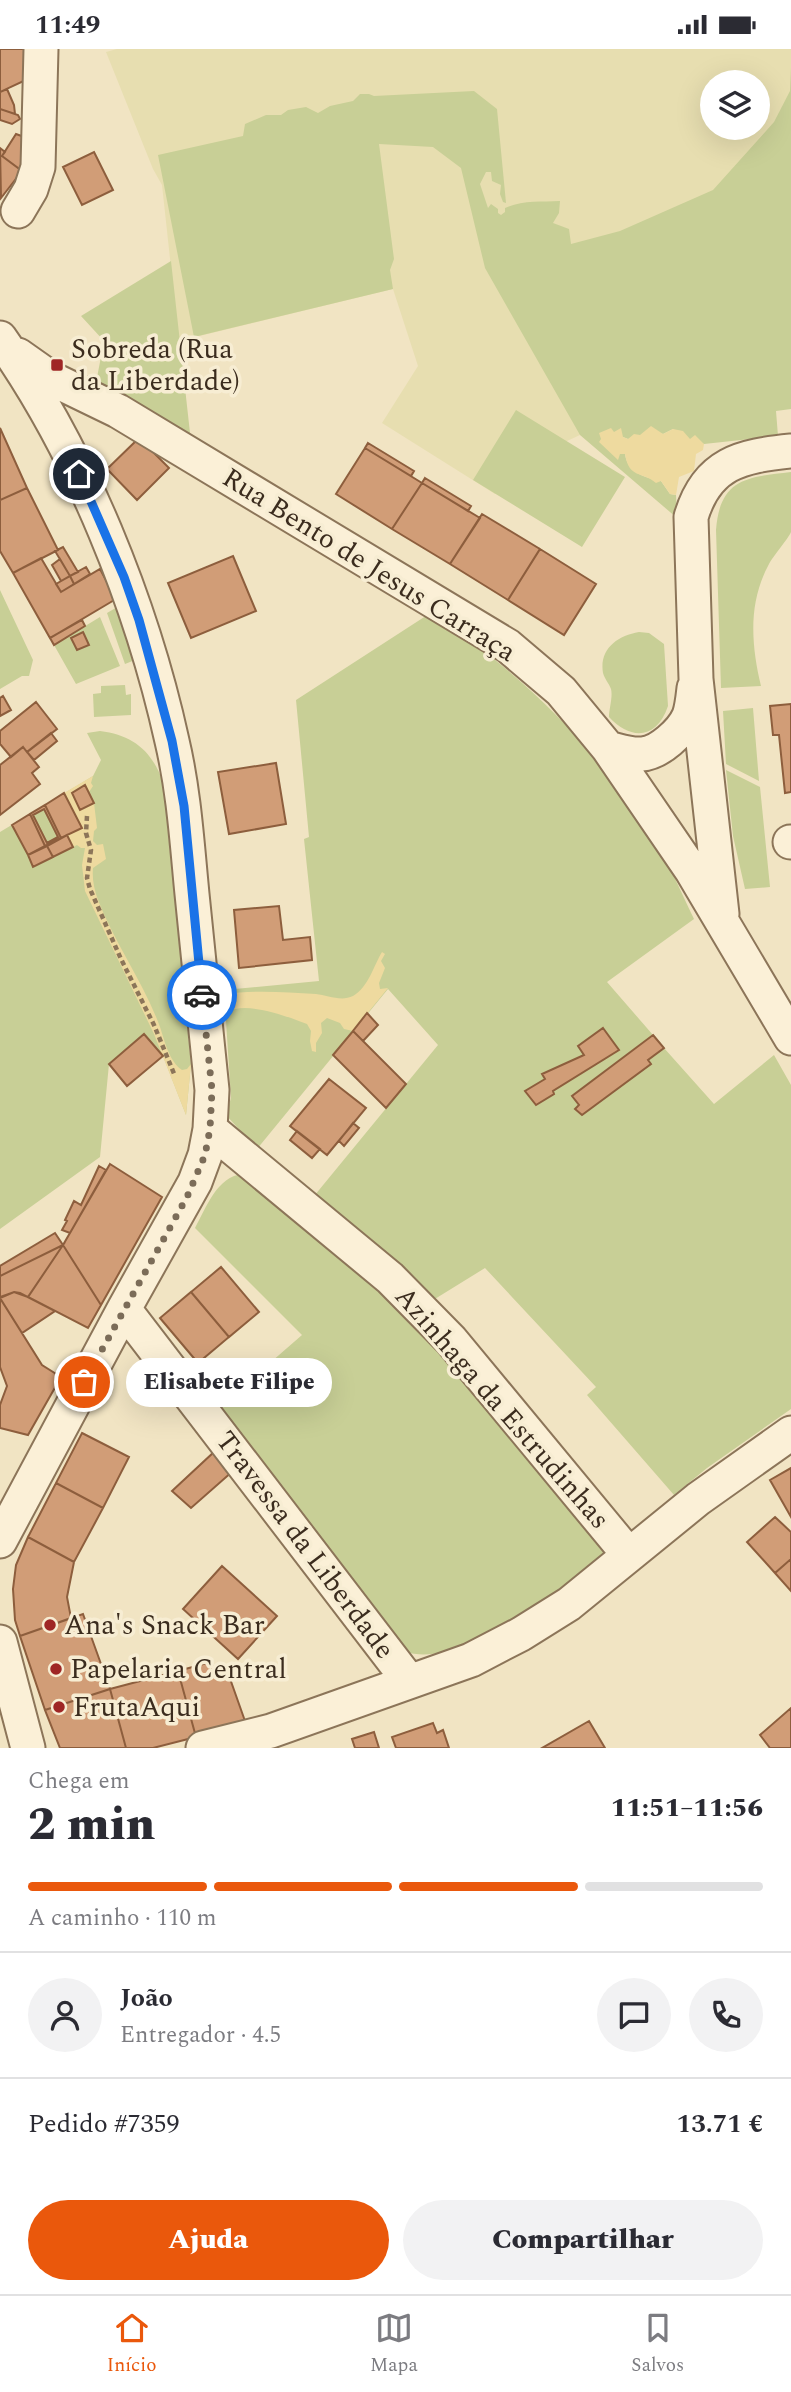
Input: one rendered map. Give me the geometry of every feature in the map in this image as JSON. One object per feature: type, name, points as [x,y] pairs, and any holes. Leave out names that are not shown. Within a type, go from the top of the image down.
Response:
[{"type":"street","points":[[18,211],[31,189],[38,167],[40,49]]},
{"type":"street","points":[[0,1541],[195,1182],[205,1155],[210,1129],[212,1090],[184,806],[172,741],[139,620],[124,577],[79,474],[28,380],[1,340]]},
{"type":"street","name":"Rua Bento de Jesus Carraça","points":[[1,340],[29,365],[52,379],[118,411],[508,646],[561,691],[608,748],[692,871],[791,1038]]},
{"type":"street","points":[[723,925],[696,679],[691,517],[706,483],[721,468],[739,459],[791,451]]},
{"type":"street","points":[[608,748],[628,754],[646,754],[660,746],[676,733],[689,716],[696,679]]},
{"type":"street","name":"Azinhaga da Estrudinhas","points":[[210,1129],[390,1278],[434,1322],[629,1555]]},
{"type":"street","name":"Travessa da Liberdade","points":[[124,1309],[409,1681]]},
{"type":"street","points":[[202,1748],[271,1731],[471,1660],[521,1634],[569,1604],[698,1499],[791,1433]]},
{"type":"street","points":[[0,1643],[28,1748]]},
{"type":"path","points":[[87,816],[86,833],[91,849],[87,878],[90,889],[180,1085]]},
{"type":"shaded area","points":[[117,49],[791,49],[791,222],[580,435],[567,441],[495,494],[382,423],[418,366],[393,289],[179,341],[162,185],[106,52]]},
{"type":"green space","points":[[791,68],[791,409],[776,411],[778,436],[704,444],[690,440],[673,429],[663,434],[657,432],[628,439],[623,437],[620,453],[625,454],[633,470],[661,481],[670,494],[676,495],[677,518],[580,435],[485,268],[461,168],[433,147],[379,144],[394,259],[390,270],[393,289],[194,337],[158,155],[243,136],[245,124],[266,115],[281,115],[288,110],[306,107],[318,113],[330,106],[353,101],[360,94],[374,96],[474,91],[497,109],[506,203],[500,194],[501,185],[492,181],[491,172],[486,172],[480,184],[488,208],[491,204],[501,215],[505,208],[518,204],[560,201],[559,213],[553,223],[569,229],[571,244],[620,231],[713,190],[758,140],[770,140],[770,126],[790,91]]},
{"type":"green space","points":[[171,261],[190,433],[185,443],[95,388],[104,341],[81,316]]},
{"type":"green space","points":[[516,410],[625,477],[582,547],[473,480]]},
{"type":"green space","points":[[791,472],[791,532],[769,564],[757,594],[753,624],[761,686],[721,688],[716,530],[723,500],[738,483],[761,476]]},
{"type":"green space","points":[[0,590],[33,660],[29,676],[22,676],[0,689]]},
{"type":"green space","points":[[119,606],[135,660],[125,664],[107,613]]},
{"type":"green space","points":[[432,612],[496,660],[578,738],[627,798],[656,842],[694,919],[607,982],[653,1035],[572,1096],[579,1105],[576,1109],[582,1115],[651,1064],[648,1060],[664,1048],[714,1104],[774,1055],[791,1085],[791,1409],[707,1468],[674,1495],[587,1395],[596,1387],[485,1268],[430,1302],[310,1201],[438,1045],[388,989],[257,1149],[226,1115],[231,1098],[224,990],[319,981],[304,839],[309,837],[296,700]],"holes":[[[584,1055],[553,1091],[554,1094],[535,1105],[526,1091],[545,1079],[542,1074]]]},
{"type":"green space","points":[[100,617],[120,666],[76,684],[54,645]]},
{"type":"green space","points":[[639,632],[649,633],[664,644],[668,706],[657,725],[643,733],[634,733],[617,725],[609,717],[611,692],[602,665],[611,645]]},
{"type":"green space","points":[[125,685],[126,695],[131,694],[131,715],[94,717],[93,694],[101,693],[101,686]]},
{"type":"green space","points":[[753,708],[759,781],[726,764],[723,711]]},
{"type":"green space","points":[[100,731],[122,736],[140,746],[153,762],[163,782],[191,1064],[186,1115],[163,1056],[143,1034],[109,1064],[100,1157],[0,1229],[0,832],[93,776],[101,760],[87,733]]},
{"type":"green space","points":[[726,770],[760,787],[770,887],[745,889],[733,836]]},
{"type":"green space","points":[[243,1174],[394,1296],[608,1545],[606,1558],[537,1607],[483,1639],[455,1649],[429,1654],[405,1652],[219,1407],[302,1335],[195,1228],[219,1187],[226,1180]]},
{"type":"sand","points":[[651,426],[663,434],[673,429],[683,431],[690,439],[695,435],[704,444],[703,450],[696,454],[694,471],[679,477],[676,495],[670,494],[661,481],[656,483],[633,471],[625,454],[620,454],[618,460],[599,442],[599,433],[611,428],[614,432],[621,428],[623,437],[628,439],[634,434],[640,435]]},
{"type":"sand","points":[[93,776],[93,786],[89,792],[85,785],[72,794],[80,810],[94,803],[97,828],[93,841],[97,845],[103,844],[106,859],[93,868],[95,892],[153,1011],[171,1056],[182,1070],[191,1064],[186,1115],[154,1034],[85,891],[82,865],[85,848],[77,845],[73,847],[67,835],[81,828],[64,793]]},
{"type":"sand","points":[[382,952],[385,954],[381,961],[385,968],[379,983],[380,989],[388,988],[353,1031],[344,1029],[340,1023],[327,1018],[321,1023],[322,1033],[316,1043],[316,1052],[312,1051],[311,1031],[307,1024],[254,1009],[233,1009],[225,1013],[224,994],[270,992],[348,998],[367,982]]},
{"type":"building","points":[[0,49],[31,49],[30,78],[0,92]]},
{"type":"building","points":[[7,89],[15,114],[0,109],[0,92]]},
{"type":"building","points":[[0,109],[18,115],[20,119],[12,124],[0,120]]},
{"type":"building","points":[[16,134],[27,138],[22,171],[2,156]]},
{"type":"building","points":[[0,148],[5,152],[2,156],[22,171],[1,198]]},
{"type":"building","points":[[94,152],[113,190],[82,205],[63,167]]},
{"type":"building","points":[[0,428],[27,488],[0,500]]},
{"type":"building","points":[[139,438],[169,468],[137,500],[107,469]]},
{"type":"building","points":[[368,443],[414,471],[411,476],[365,448]]},
{"type":"building","points":[[365,448],[422,483],[392,529],[336,494]]},
{"type":"building","points":[[425,478],[471,506],[468,511],[422,483]]},
{"type":"building","points":[[422,483],[480,518],[450,564],[392,529]]},
{"type":"building","points":[[27,488],[58,550],[13,573],[0,551],[0,500]]},
{"type":"building","points":[[482,514],[540,549],[508,600],[450,564]]},
{"type":"building","points":[[63,547],[78,572],[70,576],[55,551]]},
{"type":"building","points":[[540,549],[596,584],[564,635],[508,600]]},
{"type":"building","points":[[233,556],[256,611],[191,638],[168,583]]},
{"type":"building","points":[[41,558],[61,592],[100,569],[116,599],[50,638],[13,573]]},
{"type":"building","points":[[60,559],[70,576],[61,581],[52,565]]},
{"type":"building","points":[[86,567],[90,574],[74,584],[70,576]]},
{"type":"building","points":[[70,576],[74,584],[61,592],[56,584]]},
{"type":"building","points":[[82,620],[85,626],[54,645],[50,638]]},
{"type":"building","points":[[83,632],[89,645],[77,650],[71,638]]},
{"type":"building","points":[[3,696],[11,710],[0,716],[0,698]]},
{"type":"building","points":[[36,702],[57,729],[27,752],[23,747],[11,757],[0,744],[0,731]]},
{"type":"building","points":[[791,704],[791,792],[785,793],[779,735],[773,735],[770,706]]},
{"type":"building","points":[[51,733],[57,741],[34,760],[27,752]]},
{"type":"building","points":[[23,747],[39,767],[32,773],[40,784],[0,815],[0,765]]},
{"type":"building","points":[[276,763],[286,824],[229,834],[218,772]]},
{"type":"building","points":[[85,785],[94,803],[80,810],[72,793]]},
{"type":"building","points":[[64,793],[82,828],[61,838],[45,805]]},
{"type":"building","points":[[45,805],[61,838],[45,846],[30,814]],"holes":[[[44,809],[58,837],[47,843],[33,815]]]},
{"type":"building","points":[[30,814],[45,846],[28,855],[12,825]]},
{"type":"building","points":[[67,835],[73,847],[53,857],[47,846]]},
{"type":"building","points":[[47,846],[53,857],[33,867],[28,855]]},
{"type":"building","points":[[279,906],[283,940],[310,937],[312,960],[239,968],[234,910]]},
{"type":"building","points":[[367,1013],[378,1025],[363,1041],[353,1031]]},
{"type":"building","points":[[603,1028],[619,1050],[553,1091],[554,1094],[536,1105],[525,1091],[545,1079],[542,1074],[584,1055],[578,1046]]},
{"type":"building","points":[[353,1031],[406,1084],[386,1108],[333,1055]]},
{"type":"building","points":[[144,1034],[163,1056],[127,1086],[109,1064]]},
{"type":"building","points":[[653,1035],[664,1048],[648,1060],[651,1064],[582,1115],[575,1109],[579,1105],[572,1096]]},
{"type":"building","points":[[329,1079],[366,1108],[327,1155],[290,1126]]},
{"type":"building","points":[[353,1123],[359,1128],[344,1146],[339,1141]]},
{"type":"building","points":[[297,1131],[320,1149],[312,1158],[290,1140]]},
{"type":"building","points":[[110,1164],[162,1197],[101,1305],[63,1245]]},
{"type":"building","points":[[99,1166],[106,1170],[70,1233],[62,1230],[74,1201],[81,1205]]},
{"type":"building","points":[[55,1233],[63,1245],[0,1276],[0,1266]]},
{"type":"building","points":[[63,1245],[101,1305],[88,1328],[28,1297]]},
{"type":"building","points":[[63,1245],[28,1297],[14,1292],[0,1297],[0,1276]]},
{"type":"building","points":[[221,1267],[259,1312],[229,1337],[191,1292]]},
{"type":"building","points":[[14,1292],[55,1311],[22,1333],[0,1298]]},
{"type":"building","points":[[191,1292],[229,1337],[198,1363],[160,1318]]},
{"type":"building","points":[[0,1298],[42,1365],[61,1377],[28,1435],[0,1428],[0,1405],[7,1386],[0,1367]]},
{"type":"building","points":[[82,1433],[129,1457],[103,1508],[56,1483]]},
{"type":"building","points":[[214,1452],[233,1471],[191,1508],[172,1491]]},
{"type":"building","points":[[791,1468],[791,1517],[770,1480]]},
{"type":"building","points":[[56,1483],[103,1508],[74,1562],[28,1537]]},
{"type":"building","points":[[775,1517],[791,1532],[791,1559],[775,1573],[747,1542]]},
{"type":"building","points":[[28,1537],[74,1562],[67,1597],[71,1618],[20,1636],[15,1620],[13,1589],[16,1565]]},
{"type":"building","points":[[791,1559],[791,1591],[775,1573]]},
{"type":"building","points":[[222,1566],[277,1616],[238,1659],[183,1609]]},
{"type":"building","points":[[83,1614],[110,1689],[45,1710],[20,1636]]},
{"type":"building","points":[[207,1663],[228,1673],[245,1721],[196,1737],[178,1671]]},
{"type":"building","points":[[178,1671],[196,1737],[153,1748],[126,1748],[110,1689]]},
{"type":"building","points":[[110,1689],[126,1748],[60,1748],[45,1710]]},
{"type":"building","points":[[791,1708],[791,1748],[770,1748],[760,1735]]},
{"type":"building","points":[[589,1721],[605,1748],[542,1748]]},
{"type":"building","points":[[433,1723],[437,1733],[443,1730],[449,1748],[396,1748],[392,1737]]},
{"type":"building","points":[[374,1732],[379,1748],[355,1748],[352,1739]]},
{"type":"way so far","points":[[84,1382],[195,1182],[205,1155],[210,1129],[212,1090],[202,995]]},
{"type":"place","name":"Sobreda (Rua da Liberdade)","points":[[57,365]]},
{"type":"place","name":"Elisabete Filipe","points":[[84,1382]]},
{"type":"place","name":"Ana's Snack Bar","points":[[50,1625]]},
{"type":"place","name":"Papelaria Central","points":[[56,1669]]},
{"type":"place","name":"FrutaAqui","points":[[59,1707]]},
{"type":"route","points":[[79,474],[124,577],[139,620],[172,741],[184,806],[202,995]]}]
